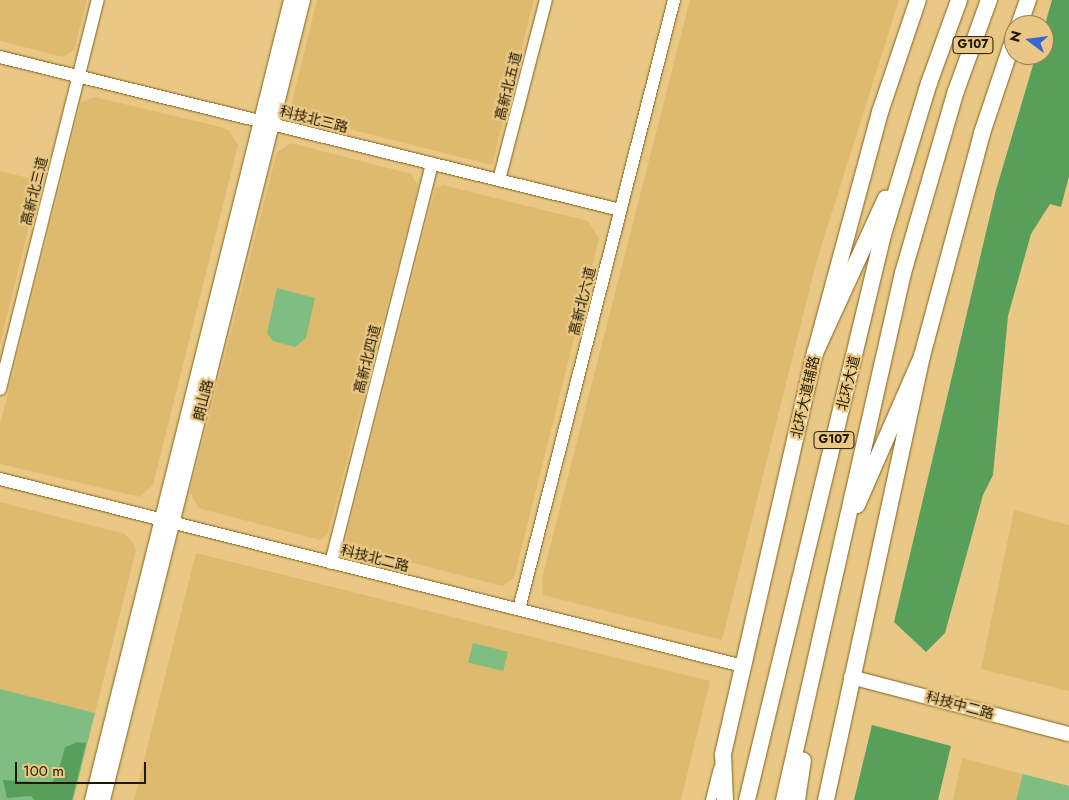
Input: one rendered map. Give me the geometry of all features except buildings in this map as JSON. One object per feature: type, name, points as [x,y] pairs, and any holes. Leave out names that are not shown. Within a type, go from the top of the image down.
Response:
[{"type":"main road","name":"朗山路","points":[[103,800],[167,521],[266,123],[292,0]]},
{"type":"main road","name":"朗山路","points":[[266,123],[303,0]]},
{"type":"main road","name":"北环大道辅路","points":[[723,754],[815,353],[877,121],[918,0]]},
{"type":"main road","name":"北环大道","points":[[747,800],[881,245],[909,145],[959,0]]},
{"type":"main road","name":"北环大道","points":[[784,800],[824,632],[841,544],[903,272],[956,91],[989,0]]},
{"type":"main road","points":[[1023,15],[1028,0]]},
{"type":"main road","points":[[826,800],[851,677],[922,356],[982,132],[1005,65]]},
{"type":"main road","points":[[815,353],[909,145]]},
{"type":"main road","points":[[841,544],[922,356]]},
{"type":"main road","name":"朗山路","points":[[92,800],[167,521]]},
{"type":"main road","points":[[797,800],[824,632]]},
{"type":"main road","name":"科技中二路","points":[[851,677],[1069,734]]},
{"type":"main road","points":[[723,754],[726,800]]},
{"type":"street","name":"高新北三道","points":[[0,389],[98,0]]},
{"type":"street","name":"高新北五道","points":[[499,180],[546,0]]},
{"type":"street","name":"高新北六道","points":[[520,609],[674,0]]},
{"type":"street","name":"科技北三路","points":[[0,57],[620,210]]},
{"type":"street","name":"高新北四道","points":[[331,563],[432,164]]},
{"type":"street","name":"科技北二路","points":[[0,479],[743,666]]},
{"type":"street","name":"北环大道辅路","points":[[711,800],[723,754]]},
{"type":"shaded area","points":[[0,0],[87,0],[74,50],[63,57],[0,41]]},
{"type":"shaded area","points":[[317,0],[534,0],[492,165],[301,117],[292,102]]},
{"type":"shaded area","points":[[690,0],[899,0],[816,263],[722,640],[543,595],[542,578]]},
{"type":"shaded area","points":[[94,97],[221,127],[229,131],[238,145],[153,485],[140,497],[0,464],[0,425],[81,103]]},
{"type":"shaded area","points":[[291,143],[411,174],[418,186],[328,534],[320,540],[198,508],[190,492],[277,152]]},
{"type":"shaded area","points":[[0,171],[40,181],[0,345]]},
{"type":"shaded area","points":[[443,185],[588,221],[599,239],[514,578],[502,586],[348,546],[346,539],[435,189]]},
{"type":"shaded area","points":[[0,502],[125,534],[134,544],[136,550],[95,713],[0,689]]},
{"type":"shaded area","points":[[1014,510],[1069,525],[1069,691],[981,669]]},
{"type":"shaded area","points":[[196,553],[710,681],[681,800],[134,800]]},
{"type":"shaded area","points":[[962,758],[1023,774],[1016,800],[953,800]]},
{"type":"green space","points":[[1052,0],[1069,0],[1069,176],[1061,207],[1050,204],[1031,234],[1008,316],[993,475],[983,495],[945,633],[926,652],[894,622],[996,190],[1033,65],[1054,65],[1054,15],[1048,15]]},
{"type":"green space","points":[[277,288],[315,298],[306,338],[295,347],[273,341],[267,333]]},
{"type":"green space","points":[[473,643],[508,652],[503,671],[468,662]]},
{"type":"green space","points":[[0,689],[95,713],[73,800],[0,800]]},
{"type":"green space","points":[[872,725],[951,746],[938,800],[854,800]]},
{"type":"green space","points":[[78,742],[86,743],[72,800],[34,800],[31,796],[7,798],[3,780],[52,783],[58,772],[65,747]]},
{"type":"green space","points":[[1023,774],[1069,786],[1069,800],[1016,800]]}]
